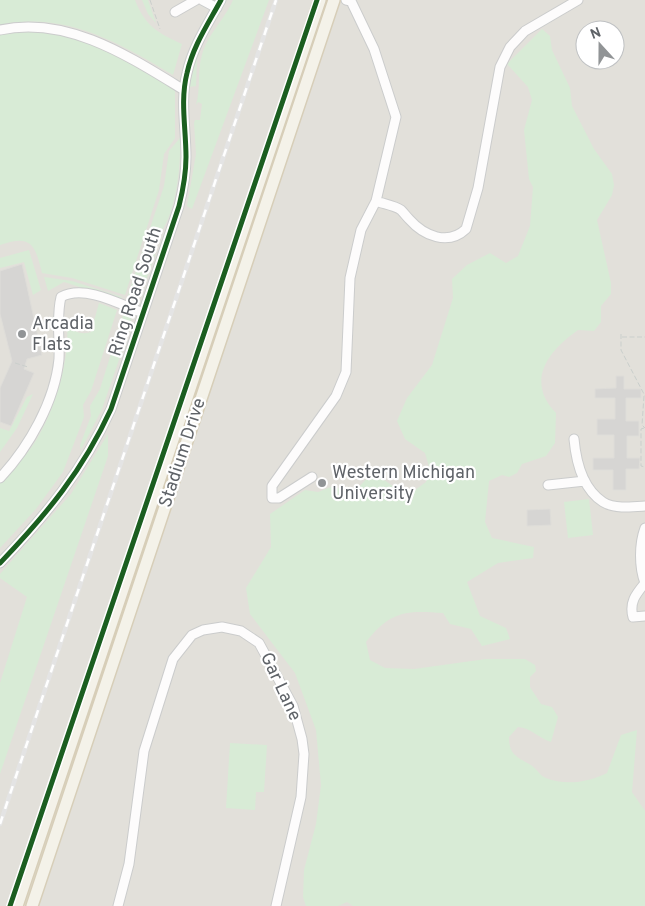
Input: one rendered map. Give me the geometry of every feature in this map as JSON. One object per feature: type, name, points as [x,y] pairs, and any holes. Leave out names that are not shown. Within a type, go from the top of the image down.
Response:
[{"type":"main road","name":"Stadium Drive","points":[[17,906],[320,0]]},
{"type":"main road","name":"Stadium Drive","points":[[32,906],[334,0]]},
{"type":"street","points":[[175,12],[196,0]]},
{"type":"street","points":[[202,0],[219,4]]},
{"type":"street","points":[[312,477],[279,498],[272,498],[272,486],[336,396],[346,372],[350,278],[361,230],[376,201],[396,117],[374,49],[351,1],[346,0]]},
{"type":"street","points":[[376,201],[400,209],[417,226],[433,236],[453,238],[466,230],[478,188],[500,68],[510,47],[525,31],[578,0]]},
{"type":"street","name":"Ring Road South","points":[[1,560],[40,521],[86,458],[111,409],[179,206],[184,182],[186,157],[184,90],[195,46],[219,4]]},
{"type":"street","points":[[0,30],[42,26],[74,34],[119,51],[184,90]]},
{"type":"street","points":[[0,478],[34,431],[52,388],[59,361],[58,307],[61,297],[70,292],[84,293],[143,313]]},
{"type":"street","points":[[574,439],[575,452],[585,481],[604,503],[623,507],[645,506]]},
{"type":"street","points":[[548,485],[585,481]]},
{"type":"street","points":[[645,528],[641,547],[642,572],[645,583],[630,606],[633,617],[645,616]]},
{"type":"street","name":"Gar Lane","points":[[118,906],[129,864],[144,751],[173,659],[192,635],[203,630],[222,627],[241,631],[259,642],[289,697],[302,739],[304,754],[300,798],[276,906]]},
{"type":"path","points":[[150,0],[160,29]]},
{"type":"path","points":[[621,334],[621,350],[641,385],[644,396],[642,425],[644,428],[641,429],[641,466],[645,467]]},
{"type":"path","points":[[621,336],[645,337]]},
{"type":"path","points":[[15,363],[28,367]]},
{"type":"shaded area","name":"Western Michigan University","points":[[0,0],[645,0],[645,906],[0,906]]},
{"type":"green space","points":[[0,0],[135,0],[143,16],[153,28],[182,44],[173,75],[112,41],[69,26],[47,22],[0,25]]},
{"type":"green space","points":[[142,0],[148,0],[156,23],[148,14]]},
{"type":"green space","points":[[233,0],[269,0],[192,209],[187,206],[196,154],[194,123],[195,120],[200,120],[202,104],[198,102],[196,105],[201,61],[204,48]]},
{"type":"green space","points":[[542,29],[550,36],[552,50],[570,88],[572,106],[594,149],[612,174],[614,185],[612,195],[597,220],[611,283],[611,294],[601,306],[601,322],[594,331],[578,330],[558,347],[544,367],[541,378],[542,389],[547,401],[556,413],[555,443],[546,456],[522,464],[517,473],[509,477],[502,475],[489,481],[485,522],[492,538],[534,547],[533,558],[498,563],[467,582],[480,616],[506,628],[510,639],[482,646],[471,629],[450,624],[443,613],[419,612],[391,618],[366,642],[370,660],[385,668],[414,669],[486,659],[525,659],[535,665],[536,671],[530,677],[530,687],[541,704],[552,707],[558,717],[551,742],[527,729],[518,727],[509,737],[509,743],[515,755],[531,765],[546,778],[561,782],[577,782],[593,779],[607,773],[621,735],[637,730],[632,792],[645,811],[645,906],[353,906],[347,902],[338,906],[306,906],[303,897],[304,870],[316,824],[321,785],[316,730],[295,673],[250,614],[246,588],[271,547],[270,514],[305,490],[318,492],[331,487],[355,491],[373,472],[397,489],[415,490],[426,482],[430,470],[425,453],[405,439],[397,421],[407,398],[432,365],[453,298],[452,279],[467,265],[490,253],[506,263],[518,256],[530,226],[533,187],[529,179],[524,130],[532,100],[528,87],[507,64]]},
{"type":"green space","points":[[13,30],[44,30],[78,37],[112,52],[175,90],[175,138],[164,154],[159,190],[125,295],[72,278],[42,273],[34,248],[25,241],[0,245],[0,33]]},
{"type":"green space","points":[[197,56],[196,86],[189,87]]},
{"type":"green space","points":[[180,138],[179,174],[171,211],[161,232],[149,231],[164,186],[169,151]]},
{"type":"green space","points":[[146,240],[155,245],[155,255],[142,291],[132,296],[128,295]]},
{"type":"green space","points":[[29,250],[41,290],[33,295],[24,262],[0,268],[0,258]]},
{"type":"green space","points":[[44,277],[72,281],[122,297],[120,300],[64,282],[48,291]]},
{"type":"green space","points":[[99,303],[117,310],[91,391],[83,405],[84,417],[63,472],[36,509],[0,548],[0,483],[29,450],[47,419],[59,388],[63,371],[66,355],[67,326],[78,332],[91,332]]},
{"type":"green space","points":[[124,312],[131,318],[131,325],[102,409],[81,450],[80,445],[91,416],[90,406],[100,389]]},
{"type":"green space","points":[[33,394],[17,428],[0,452],[0,428],[9,431],[27,397]]},
{"type":"green space","points":[[108,434],[108,456],[0,774],[0,683],[27,597],[0,578],[0,574],[71,494]]},
{"type":"green space","points":[[589,499],[593,535],[568,538],[564,502]]},
{"type":"green space","points":[[230,743],[267,745],[264,792],[256,792],[255,810],[226,808]]},
{"type":"building","name":"Arcadia Flats","points":[[22,264],[42,355],[27,359],[24,369],[34,373],[11,426],[0,422],[0,388],[12,361],[0,314],[0,271]]},
{"type":"building","points":[[616,376],[624,376],[624,389],[641,389],[641,398],[626,398],[626,421],[639,421],[639,436],[627,436],[627,458],[640,458],[639,469],[626,469],[626,490],[613,490],[613,470],[593,470],[593,458],[614,458],[614,435],[597,435],[597,419],[615,419],[615,398],[595,398],[595,389],[616,388]]},
{"type":"building","points":[[550,509],[551,525],[527,526],[527,510]]},
{"type":"railway","points":[[0,824],[276,0]]},
{"type":"cycle path","points":[[0,563],[33,527],[76,472],[111,409],[179,206],[186,163],[184,94],[190,63],[201,35],[221,0]]},
{"type":"cycle path","points":[[10,906],[317,0]]},
{"type":"place","name":"Arcadia Flats","points":[[22,334]]},
{"type":"place","name":"Western Michigan University","points":[[322,483]]}]
